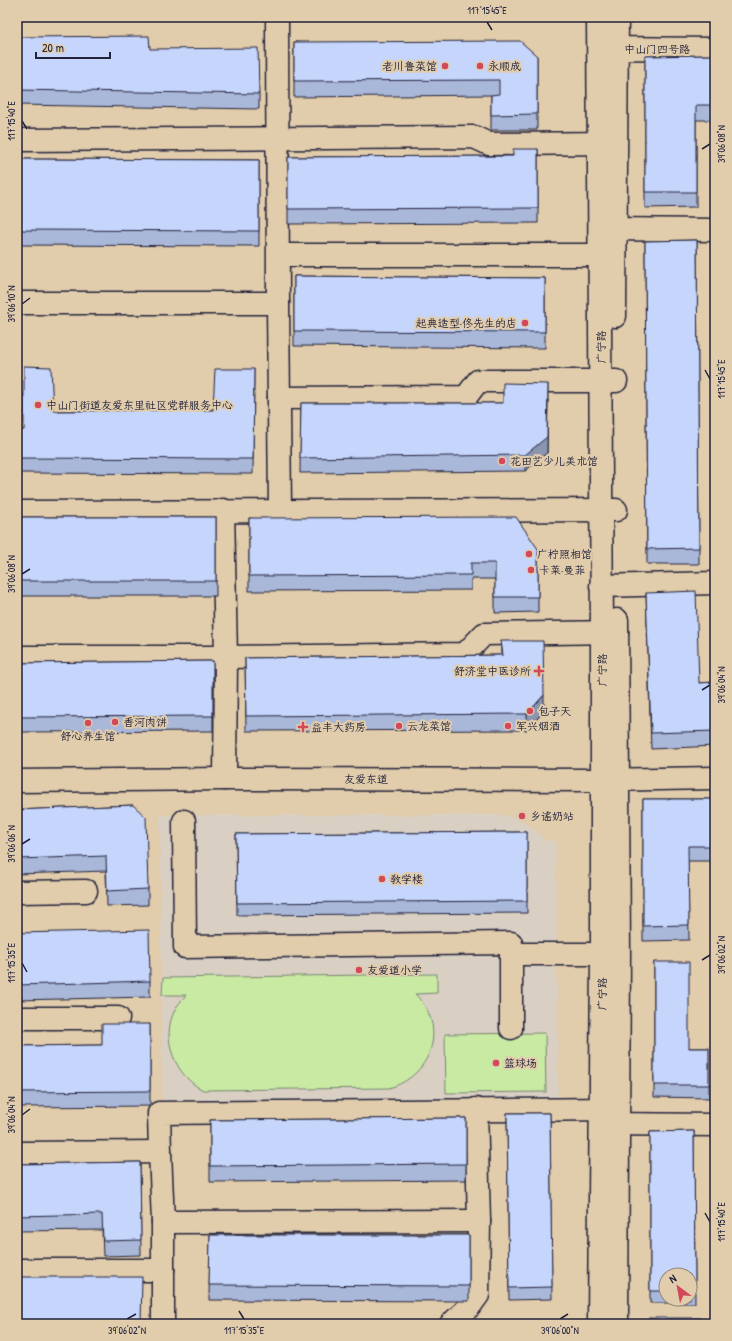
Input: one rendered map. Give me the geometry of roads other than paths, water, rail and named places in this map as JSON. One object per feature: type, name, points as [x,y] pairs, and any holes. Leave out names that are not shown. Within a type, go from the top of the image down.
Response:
[{"type":"street","points":[[278,17],[280,510]]},
{"type":"street","name":"广宁路","points":[[598,17],[608,49]]},
{"type":"street","name":"广宁路","points":[[599,1324],[609,1117],[610,632],[608,510],[608,49],[617,17]]},
{"type":"street","name":"中山门四号路","points":[[608,49],[715,49]]},
{"type":"street","points":[[17,140],[474,137],[489,144],[608,143]]},
{"type":"street","points":[[609,229],[715,230]]},
{"type":"street","points":[[279,255],[608,254]]},
{"type":"street","points":[[17,303],[278,303]]},
{"type":"street","points":[[279,398],[466,397],[478,381],[608,381]]},
{"type":"street","points":[[17,512],[223,510],[608,510]]},
{"type":"street","points":[[223,510],[226,657],[225,779]]},
{"type":"street","points":[[609,586],[715,583]]},
{"type":"street","points":[[17,657],[226,657],[465,654],[484,634],[610,632]]},
{"type":"street","name":"友爱东道","points":[[17,781],[225,779],[610,780],[715,778]]},
{"type":"street","points":[[184,821],[185,947],[511,943],[512,1028]]},
{"type":"street","points":[[17,892],[86,891]]},
{"type":"street","points":[[511,954],[610,954]]},
{"type":"street","points":[[17,1018],[118,1018]]},
{"type":"street","points":[[451,1324],[470,1306],[478,1294],[479,1221],[476,1109]]},
{"type":"street","points":[[163,1324],[163,1222],[159,1113],[476,1109],[715,1125]]},
{"type":"street","name":"广宁路","points":[[609,1117],[617,1324]]},
{"type":"street","points":[[17,1153],[160,1152]]},
{"type":"street","points":[[163,1222],[479,1221]]},
{"type":"street","points":[[17,1270],[163,1270]]},
{"type":"place","name":"老川鲁菜馆","points":[[445,66]]},
{"type":"place","name":"永顺成","points":[[480,66]]},
{"type":"place","name":"起典造型·佟先生的店","points":[[525,323]]},
{"type":"place","name":"中山门街道友爱东里社区党群服务中心","points":[[38,405]]},
{"type":"place","name":"花田艺少儿美术馆","points":[[502,461]]},
{"type":"place","name":"广柠照相馆","points":[[529,554]]},
{"type":"place","name":"卡莱·曼菲","points":[[531,570]]},
{"type":"place","name":"舒济堂中医诊所","points":[[539,671]]},
{"type":"place","name":"包子天","points":[[530,711]]},
{"type":"place","name":"香河肉饼","points":[[115,722]]},
{"type":"place","name":"舒心养生馆","points":[[88,723]]},
{"type":"place","name":"云龙菜馆","points":[[399,726]]},
{"type":"place","name":"军兴烟酒","points":[[508,726]]},
{"type":"place","name":"益丰大药房","points":[[303,727]]},
{"type":"place","name":"乡谣奶站","points":[[522,816]]},
{"type":"place","name":"教学楼","points":[[382,879]]},
{"type":"place","name":"友爱道小学","points":[[359,970]]},
{"type":"place","name":"篮球场","points":[[496,1063]]}]
